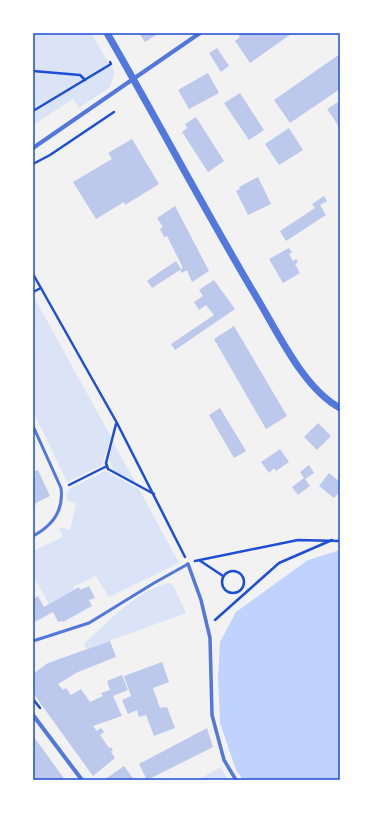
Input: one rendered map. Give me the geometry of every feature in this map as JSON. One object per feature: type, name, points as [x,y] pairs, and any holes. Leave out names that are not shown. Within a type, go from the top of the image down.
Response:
[{"type":"street","points":[[107,33],[134,78],[219,234],[304,374],[323,397],[340,408]]},
{"type":"street","points":[[33,148],[200,33]]},
{"type":"street","points":[[188,564],[201,600],[210,638],[212,714],[224,760],[236,780]]},
{"type":"street","points":[[33,715],[82,780]]},
{"type":"lane","points":[[33,426],[61,488],[62,497],[57,515],[47,529],[33,536]]},
{"type":"lane","points":[[33,641],[89,623],[188,564]]},
{"type":"path","points":[[33,112],[112,64],[108,59]]},
{"type":"path","points":[[33,71],[80,75],[85,80]]},
{"type":"path","points":[[33,164],[50,155],[114,112]]},
{"type":"path","points":[[33,274],[117,423],[188,564],[198,560],[298,540],[340,541]]},
{"type":"path","points":[[33,292],[41,288]]},
{"type":"path","points":[[117,423],[106,463],[108,469],[154,494]]},
{"type":"path","points":[[61,488],[107,466]]},
{"type":"path","points":[[210,638],[215,621],[279,563],[333,540]]},
{"type":"path","points":[[198,560],[224,576]]},
{"type":"path","points":[[229,571],[239,572],[244,578],[242,588],[236,592],[229,592],[222,583],[224,576],[229,571]]},
{"type":"path","points":[[242,588],[247,592]]},
{"type":"shaded area","points":[[33,33],[91,33],[112,69],[114,68],[114,74],[110,87],[79,108],[73,99],[33,125]]},
{"type":"shaded area","points":[[34,297],[111,437],[102,465],[67,482],[33,411]]},
{"type":"shaded area","points":[[113,442],[136,483],[114,471],[109,459]]},
{"type":"shaded area","points":[[105,471],[139,489],[179,563],[109,597],[96,576],[73,587],[74,590],[49,604],[33,576],[33,551],[63,537],[59,529],[62,527],[70,531],[76,504],[67,500],[66,496],[69,489]]},
{"type":"shaded area","points":[[170,583],[174,587],[186,613],[87,649],[84,644],[135,599],[158,586]]},
{"type":"shaded area","points":[[221,767],[228,780],[197,780]]},
{"type":"water","points":[[340,550],[340,780],[243,780],[236,770],[220,723],[218,677],[220,642],[236,612],[308,560]]},
{"type":"building","points":[[139,33],[159,33],[145,42]]},
{"type":"building","points":[[237,33],[291,34],[250,63],[235,41],[240,37]]},
{"type":"building","points":[[217,48],[229,66],[221,72],[209,53]]},
{"type":"building","points":[[340,54],[340,89],[290,123],[274,100]]},
{"type":"building","points":[[208,73],[219,93],[189,109],[178,90]]},
{"type":"building","points":[[240,93],[264,130],[249,140],[224,103]]},
{"type":"building","points":[[340,101],[340,128],[327,109]]},
{"type":"building","points":[[196,117],[224,161],[208,172],[182,132],[187,128],[185,124]]},
{"type":"building","points":[[289,128],[303,150],[279,165],[265,144]]},
{"type":"building","points":[[132,139],[159,184],[125,205],[124,202],[96,219],[73,182],[112,159],[108,153]]},
{"type":"building","points":[[258,177],[271,204],[248,215],[236,191],[240,189],[239,187]]},
{"type":"building","points":[[324,196],[327,201],[320,205],[326,215],[286,241],[280,231],[315,208],[312,204]]},
{"type":"building","points":[[175,206],[209,271],[192,282],[187,270],[182,273],[180,270],[152,288],[147,281],[176,261],[181,269],[183,268],[167,236],[164,237],[160,229],[163,227],[157,218]]},
{"type":"building","points":[[289,248],[292,252],[289,254],[293,261],[296,259],[298,262],[295,264],[300,273],[283,283],[269,259]]},
{"type":"building","points":[[214,280],[235,309],[175,350],[171,344],[214,315],[206,305],[199,310],[194,302],[203,296],[199,290]]},
{"type":"building","points":[[234,326],[287,416],[266,429],[214,339]]},
{"type":"building","points":[[220,408],[246,451],[234,458],[209,415]]},
{"type":"building","points":[[318,423],[331,436],[317,450],[304,437]]},
{"type":"building","points":[[280,449],[289,462],[276,471],[274,468],[269,473],[261,462]]},
{"type":"building","points":[[309,465],[314,473],[305,479],[310,486],[298,495],[292,487],[304,478],[300,472]]},
{"type":"building","points":[[38,470],[50,496],[36,503],[33,510],[33,472]]},
{"type":"building","points":[[329,473],[340,482],[340,491],[334,498],[319,486]]},
{"type":"building","points":[[89,586],[95,598],[89,600],[92,606],[63,622],[58,622],[53,612],[33,623],[33,599],[38,596],[44,607],[79,587],[80,590]]},
{"type":"building","points":[[110,641],[116,657],[78,672],[58,684],[63,690],[66,688],[71,695],[81,689],[90,702],[103,696],[101,693],[110,690],[107,681],[122,675],[128,690],[113,696],[122,716],[93,726],[97,731],[101,728],[104,732],[100,735],[109,748],[111,747],[113,750],[111,752],[115,758],[93,776],[33,693],[33,674],[48,663]]},
{"type":"building","points":[[162,662],[169,682],[153,688],[160,708],[167,707],[175,728],[154,736],[146,715],[139,717],[137,710],[128,714],[122,700],[131,696],[124,676]]},
{"type":"building","points":[[207,728],[213,747],[147,780],[139,764]]},
{"type":"building","points":[[33,736],[42,748],[65,780],[33,779]]},
{"type":"building","points":[[124,766],[134,780],[104,780]]}]
